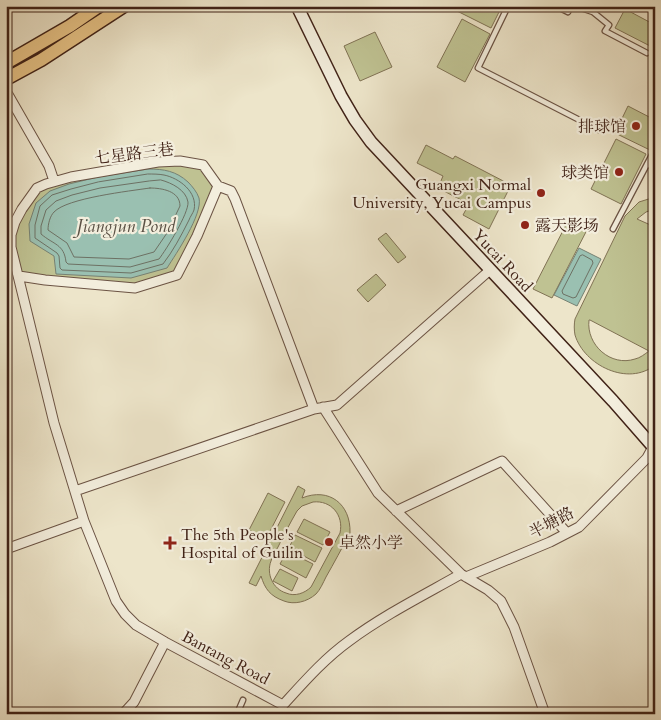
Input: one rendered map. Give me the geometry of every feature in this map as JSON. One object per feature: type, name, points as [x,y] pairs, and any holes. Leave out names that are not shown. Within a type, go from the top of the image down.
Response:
[{"type":"main road","points":[[6,63],[62,31],[99,6]]},
{"type":"main road","points":[[6,79],[41,60],[124,6]]},
{"type":"main road","name":"Yucai Road","points":[[297,6],[341,96],[371,142],[654,446]]},
{"type":"street","points":[[6,91],[49,166],[54,181]]},
{"type":"street","name":"七星路三巷","points":[[9,248],[11,235],[22,209],[37,188],[71,177],[158,162],[180,161],[203,165],[218,186],[231,191],[235,199],[318,408],[378,493],[463,575],[488,590],[501,601],[514,627],[546,714]]},
{"type":"street","points":[[19,276],[135,288],[176,275],[198,236],[218,186]]},
{"type":"street","name":"Bantang Road","points":[[9,248],[19,276],[54,423],[84,521],[116,601],[136,625],[282,709],[328,658],[350,641],[463,575]]},
{"type":"street","points":[[75,491],[318,408],[336,405],[490,270]]},
{"type":"street","name":"半塘路","points":[[463,575],[550,542],[579,527],[647,458],[654,446]]},
{"type":"street","points":[[396,511],[502,461],[566,533]]},
{"type":"street","points":[[6,549],[84,521]]},
{"type":"street","points":[[123,714],[134,702],[165,642]]},
{"type":"lane","points":[[508,6],[478,68],[599,130]]},
{"type":"lane","points":[[556,6],[568,12],[573,6],[593,12],[609,25],[605,31],[647,53]]},
{"type":"lane","points":[[593,12],[596,6]]},
{"type":"lane","points":[[645,6],[655,11]]},
{"type":"lane","points":[[613,230],[655,149]]},
{"type":"lane","points":[[647,164],[655,168]]},
{"type":"lane","points":[[237,714],[243,700]]},
{"type":"shaded area","points":[[447,6],[502,6],[491,28]]},
{"type":"shaded area","points":[[625,9],[655,25],[655,41],[652,47],[615,28]]},
{"type":"shaded area","points":[[462,19],[490,34],[465,82],[437,67]]},
{"type":"shaded area","points":[[375,32],[392,67],[360,81],[344,46]]},
{"type":"shaded area","name":"排球馆","points":[[628,106],[655,120],[655,145],[652,151],[615,133]]},
{"type":"shaded area","name":"球类馆","points":[[616,139],[646,154],[621,204],[591,189]]},
{"type":"shaded area","points":[[426,145],[453,159],[455,156],[511,185],[489,229],[463,215],[469,204],[438,188],[443,176],[417,163]]},
{"type":"shaded area","name":"Jiangjun Pond","points":[[158,162],[203,165],[218,186],[177,275],[135,288],[19,276],[11,247],[15,222],[37,188]]},
{"type":"shaded area","points":[[655,197],[655,209],[646,212],[637,219],[655,227],[655,365],[644,371],[632,374],[608,370],[597,363],[580,346],[575,335],[574,323],[625,216],[639,202]],"holes":[[[590,320],[649,351],[639,358],[626,361],[609,357],[602,352],[592,338],[589,329]]]},
{"type":"shaded area","points":[[570,217],[589,226],[552,298],[533,289]]},
{"type":"shaded area","points":[[386,233],[406,257],[398,263],[378,239]]},
{"type":"shaded area","points":[[376,274],[386,285],[368,302],[357,290]]},
{"type":"shaded area","points":[[298,486],[305,490],[302,498],[321,495],[329,497],[342,506],[347,514],[350,533],[316,594],[305,601],[288,602],[272,594],[264,585],[261,576],[256,586],[249,583]],"holes":[[[319,502],[325,503],[335,510],[340,520],[340,533],[311,587],[300,594],[286,593],[274,585],[270,576],[269,571],[272,559],[297,511],[302,506]]]},
{"type":"shaded area","points":[[268,493],[285,502],[266,539],[249,530]]},
{"type":"shaded area","points":[[304,519],[330,532],[323,545],[297,532]]},
{"type":"shaded area","points":[[295,535],[322,548],[315,562],[289,548]]},
{"type":"shaded area","points":[[287,551],[313,564],[306,578],[280,564]]},
{"type":"shaded area","points":[[280,569],[298,578],[292,591],[273,581]]},
{"type":"water","name":"Jiangjun Pond","points":[[148,169],[165,170],[179,175],[191,185],[199,198],[197,214],[193,223],[167,268],[131,278],[56,274],[54,256],[30,241],[29,224],[36,203],[50,191],[69,184]]},
{"type":"water","points":[[579,248],[601,259],[577,306],[554,295]]},
{"type":"place","name":"排球馆","points":[[636,126]]},
{"type":"place","name":"球类馆","points":[[619,172]]},
{"type":"place","name":"Guangxi Normal University, Yucai Campus","points":[[541,193]]},
{"type":"place","name":"露天影场","points":[[525,225]]},
{"type":"place","name":"卓然小学","points":[[329,542]]},
{"type":"place","name":"The 5th People's Hospital of Guilin","points":[[170,543]]}]
